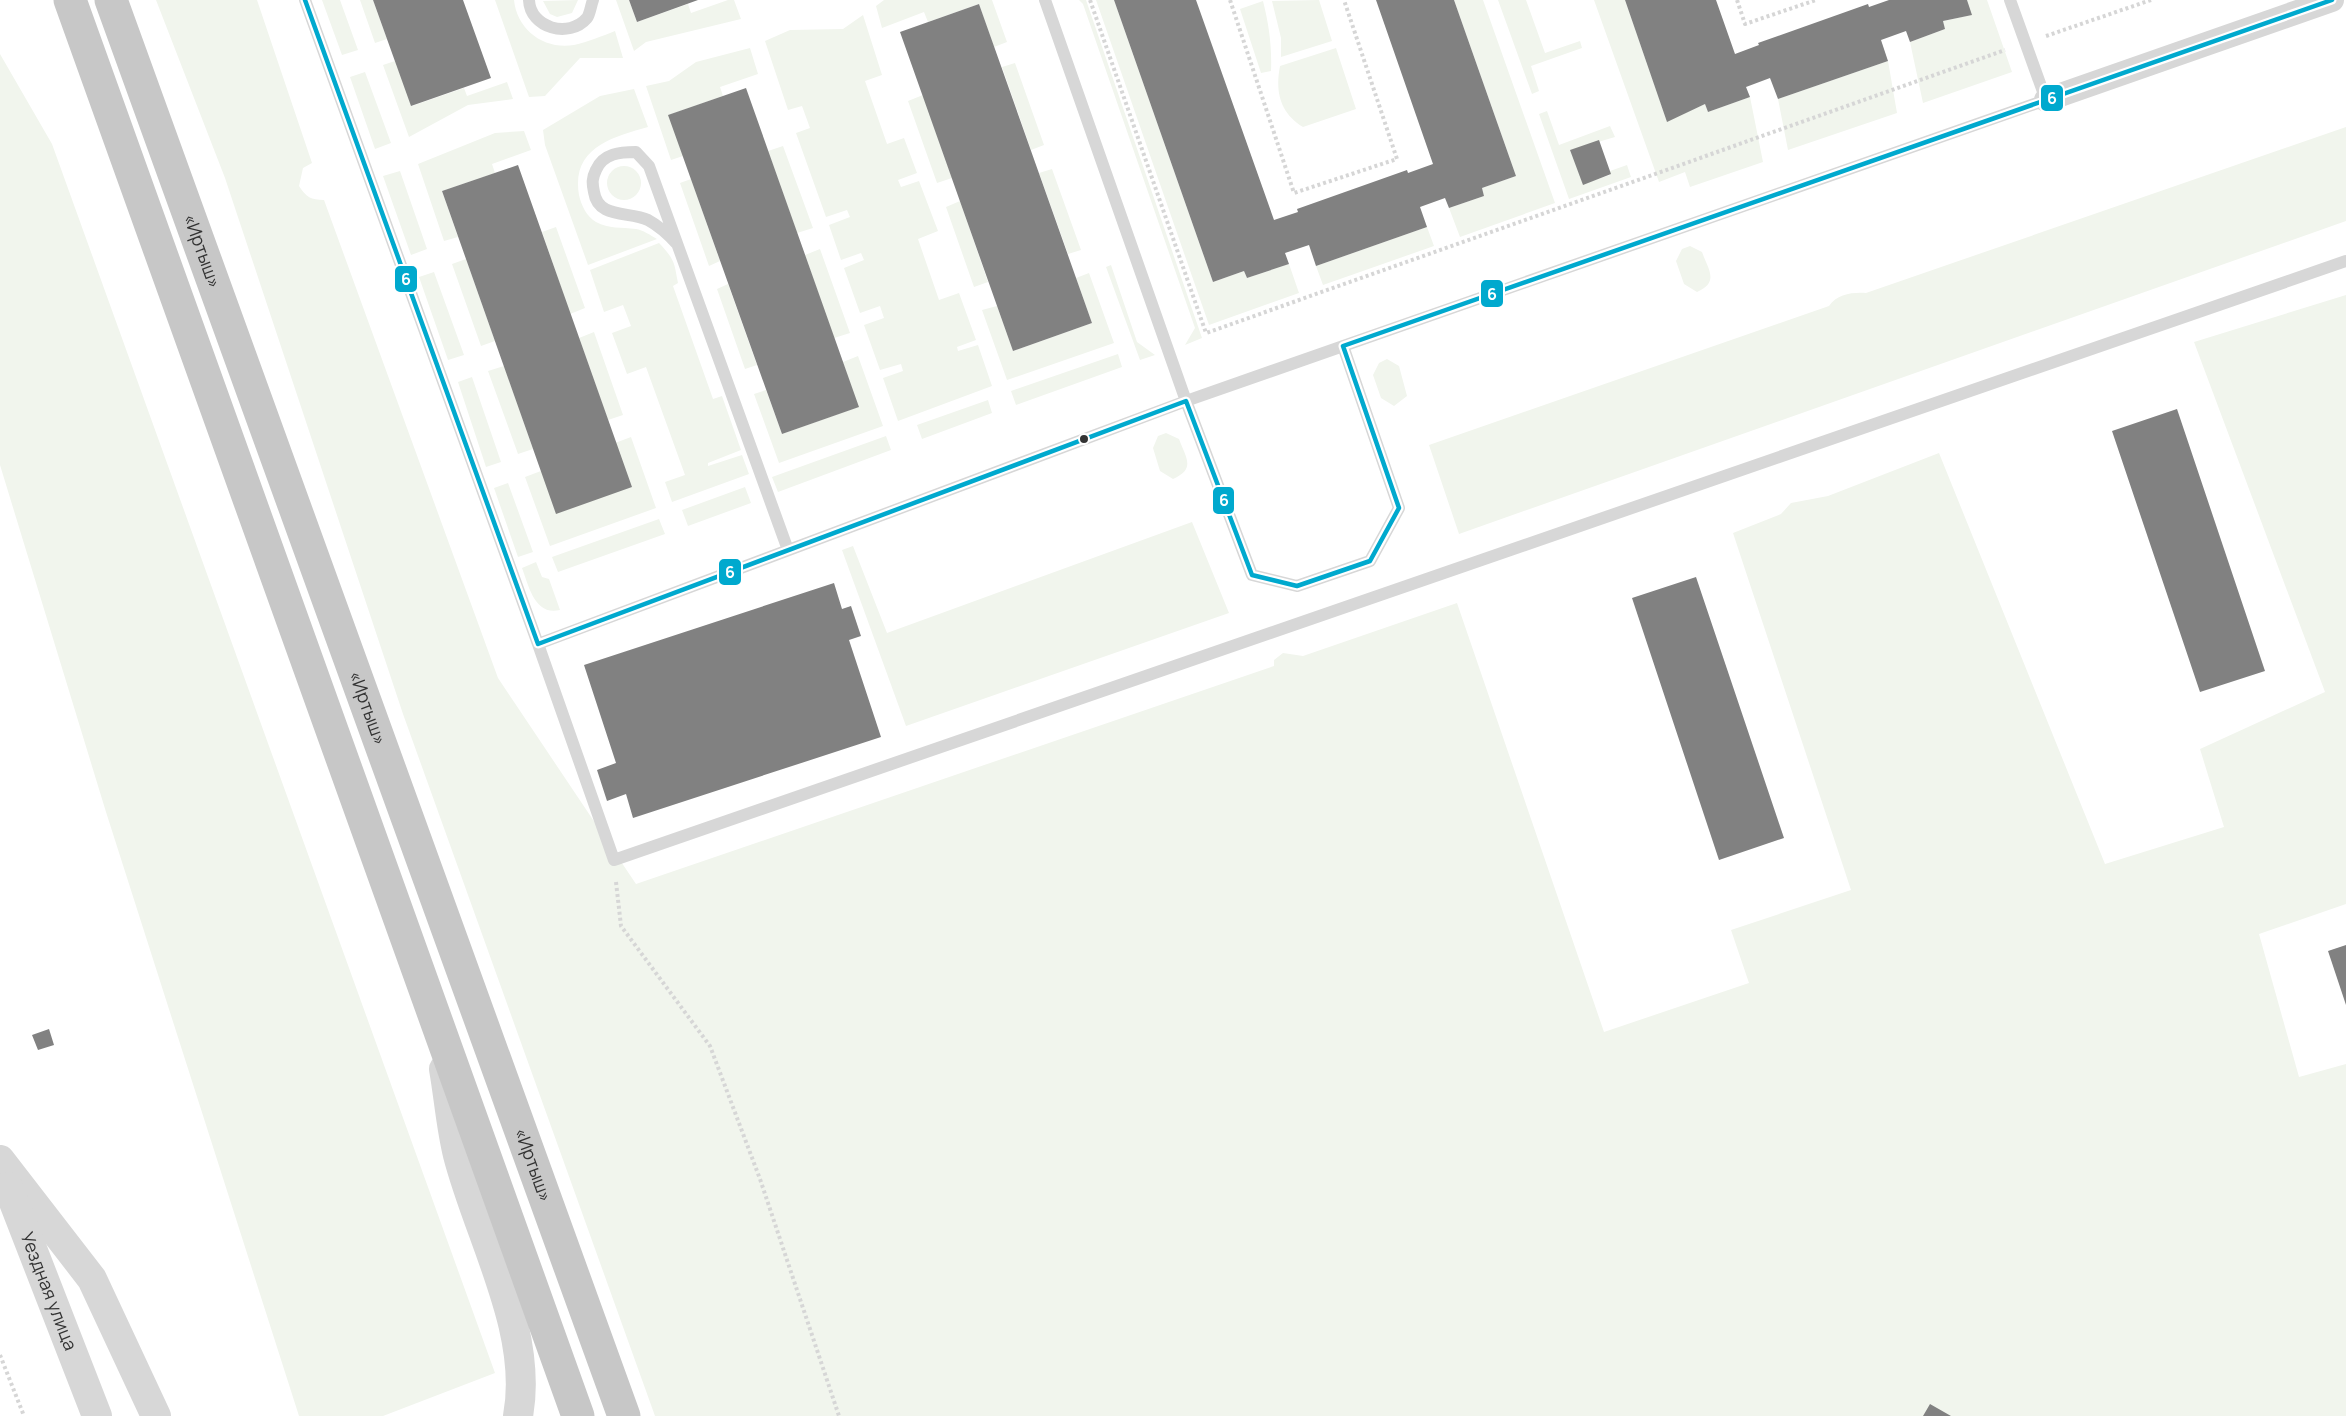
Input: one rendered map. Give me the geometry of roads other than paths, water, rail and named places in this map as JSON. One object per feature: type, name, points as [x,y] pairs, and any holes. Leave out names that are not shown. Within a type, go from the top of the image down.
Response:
[{"type":"highway","points":[[70,0],[578,1416]]},
{"type":"highway","name":"«Иртыш»","points":[[111,0],[624,1416]]},
{"type":"street","points":[[2046,100],[2156,64],[2332,0]]},
{"type":"street","points":[[436,1025],[458,1155],[510,1315],[522,1370],[518,1416]]},
{"type":"street","points":[[0,1160],[92,1280],[156,1416]]},
{"type":"street","name":"Уездная улица","points":[[0,1167],[97,1416]]},
{"type":"lane","points":[[305,0],[614,860],[2346,261]]},
{"type":"lane","points":[[529,0],[529,9],[539,21],[555,30],[573,28],[588,18],[593,0]]},
{"type":"lane","points":[[1045,0],[1186,401],[1252,575],[1297,586],[1370,561],[1399,508],[1343,346]]},
{"type":"lane","points":[[538,644],[1186,401],[2046,100],[2010,0]]},
{"type":"lane","points":[[677,244],[667,232],[646,219],[604,210],[595,199],[591,180],[599,164],[615,153],[636,152],[649,166],[788,550]]}]
